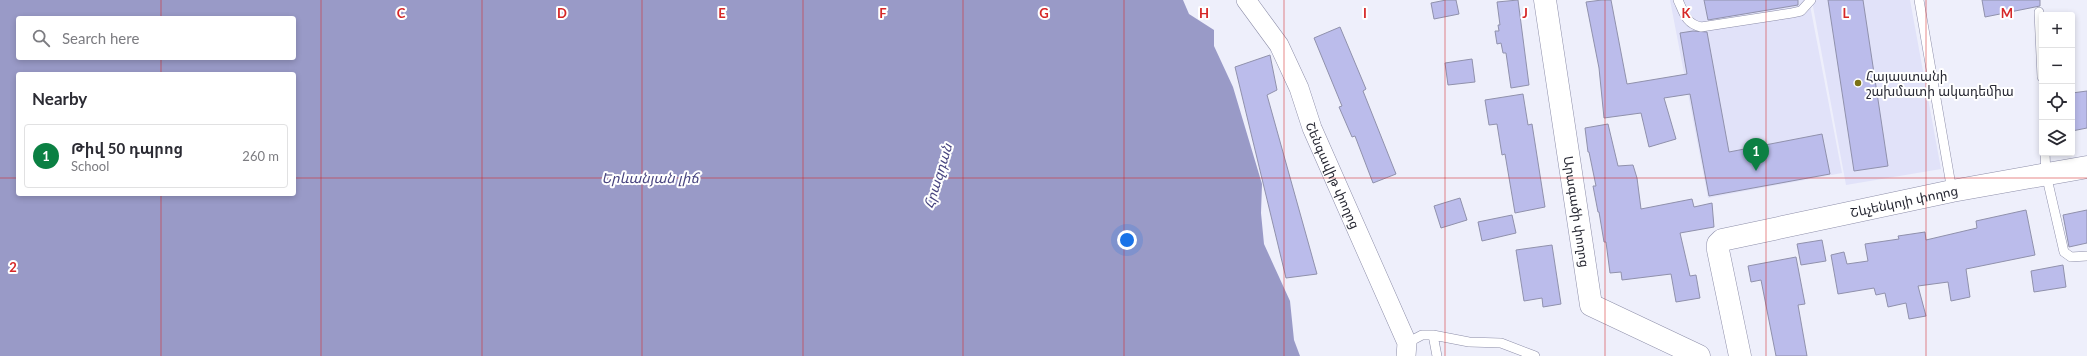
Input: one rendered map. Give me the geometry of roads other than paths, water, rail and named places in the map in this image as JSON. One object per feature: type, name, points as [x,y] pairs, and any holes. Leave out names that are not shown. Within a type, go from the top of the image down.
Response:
[{"type":"street","name":"Շենգավիթ փողոց","points":[[1246,0],[1282,52],[1299,88],[1312,128],[1406,350]]},
{"type":"street","name":"Արագածի փողոց","points":[[1544,0],[1591,305],[1692,355]]},
{"type":"street","name":"Շևչենկոյի փողոց","points":[[1740,356],[1718,250],[1718,244],[1722,240],[1952,192],[2046,164],[2087,167]]},
{"type":"lane","points":[[1678,0],[1686,19],[1692,25],[1700,27],[1792,13],[1800,10],[1811,0]]},
{"type":"lane","points":[[1919,0],[1952,192]]},
{"type":"lane","points":[[2046,164],[2060,243],[2064,252],[2071,257],[2087,256]]},
{"type":"lane","points":[[1406,350],[1422,335],[1433,335],[1469,342],[1501,343],[1535,356]]},
{"type":"lane","points":[[1433,335],[1437,356]]},
{"type":"water","name":"Երևանյան լիճ","points":[[0,0],[1183,0],[1189,14],[1214,30],[1214,46],[1233,87],[1262,184],[1261,213],[1264,244],[1290,301],[1294,340],[1300,356],[0,356]]},
{"type":"place","name":"Հայաստանի շախմատի ակադեմիա","points":[[1858,83]]},
{"type":"place","name":"Թիվ 50 դպրոց","points":[[1756,171]]},
{"type":"water label","name":"Հրազդան","points":[[938,176]]}]
